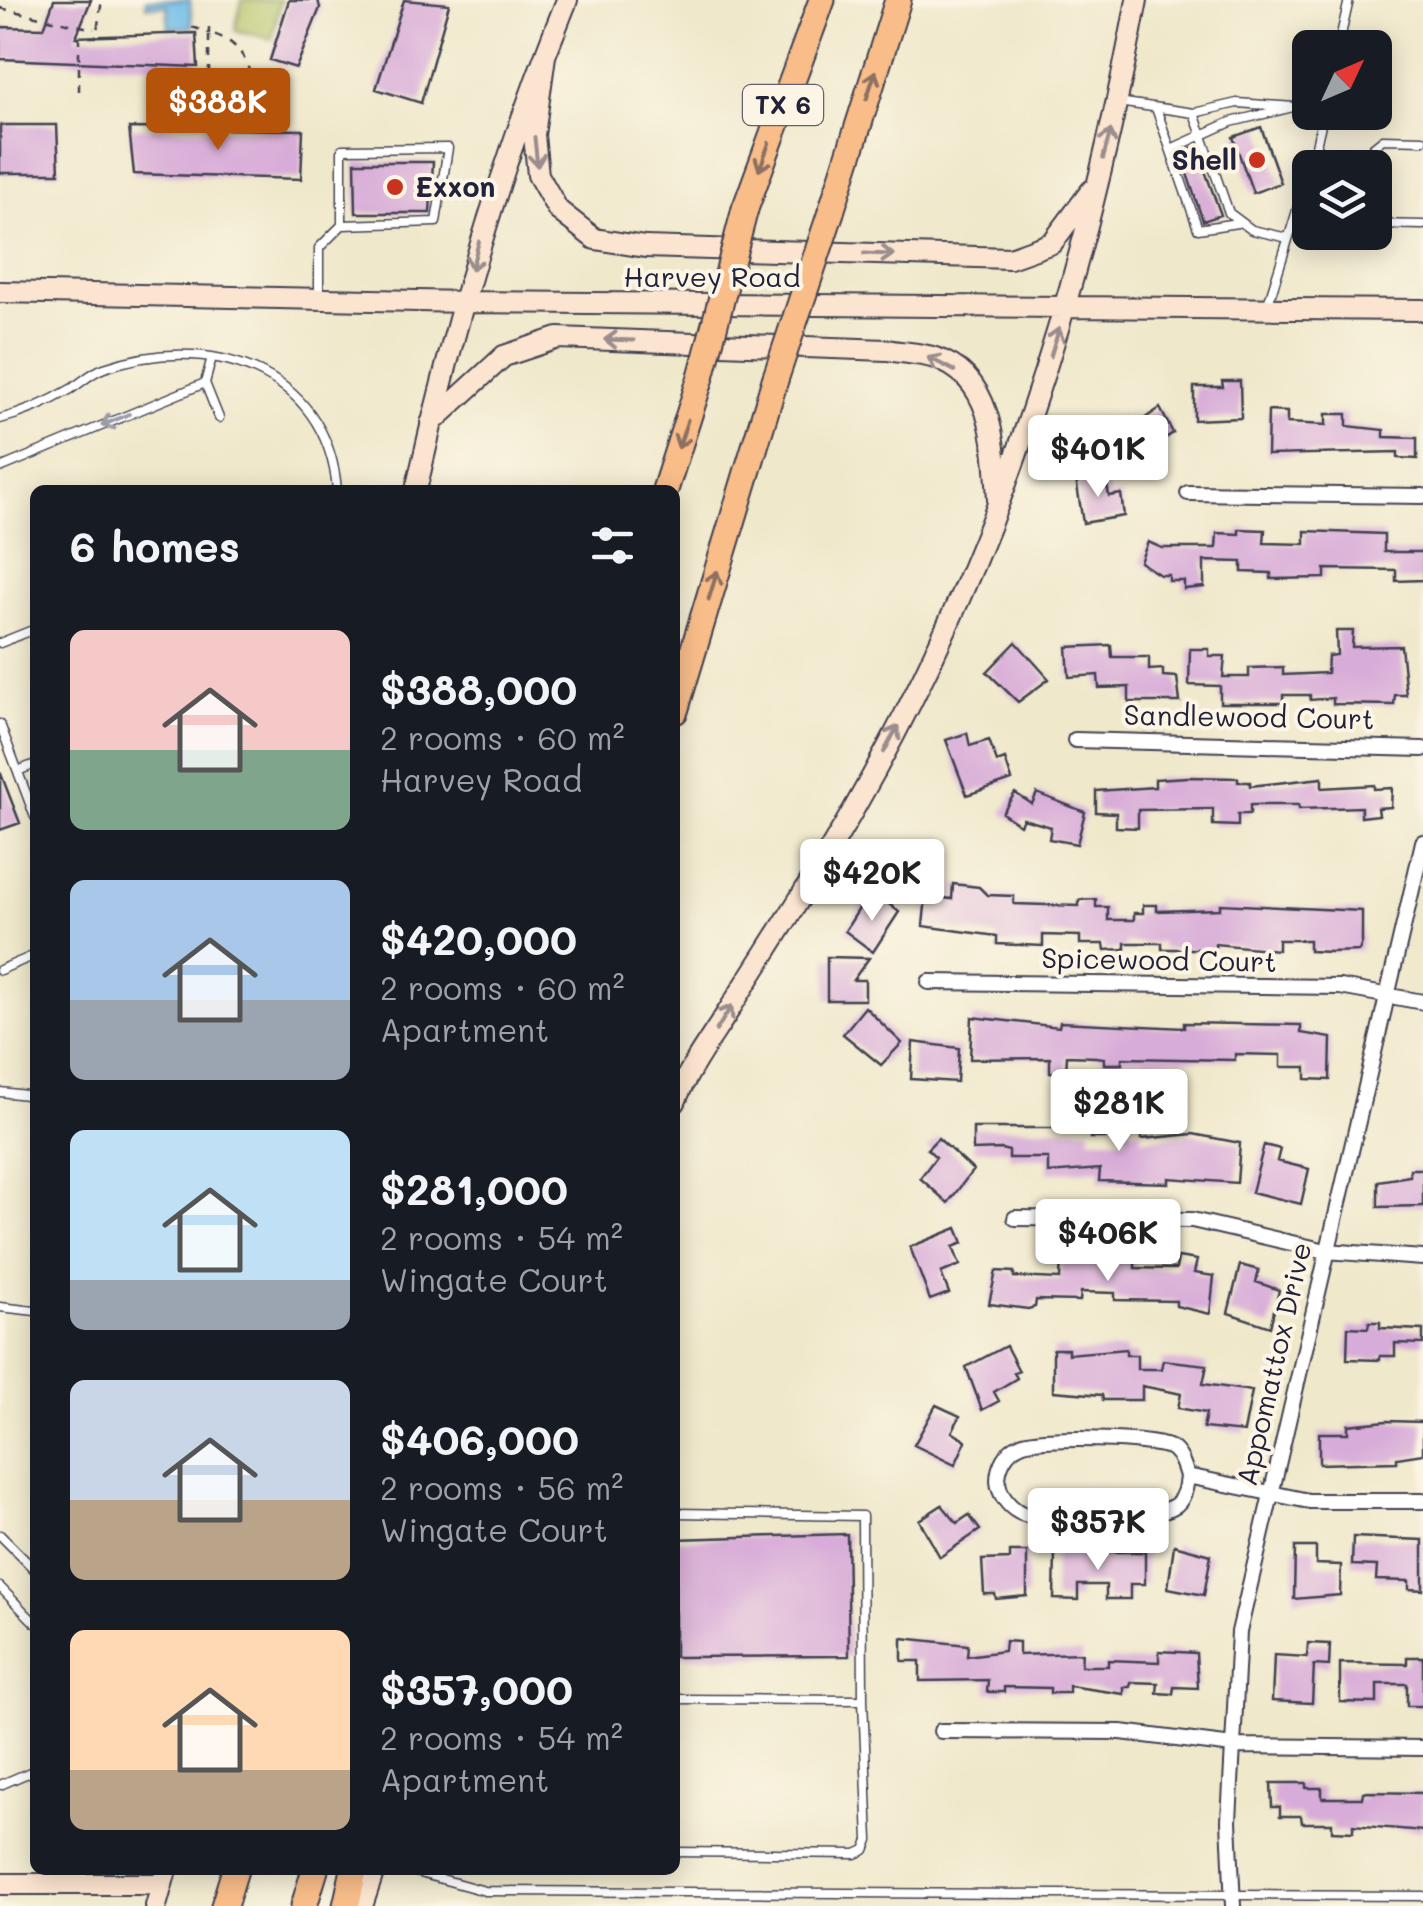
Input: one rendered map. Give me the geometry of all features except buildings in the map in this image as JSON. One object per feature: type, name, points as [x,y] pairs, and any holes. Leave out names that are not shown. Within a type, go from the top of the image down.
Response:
[{"type":"highway","name":"TX 6","points":[[667,485],[701,377],[744,209],[822,0]]},
{"type":"highway","name":"TX 6","points":[[680,695],[775,380],[898,0]]},
{"type":"highway","points":[[224,1906],[233,1875]]},
{"type":"highway","points":[[304,1906],[313,1875]]},
{"type":"highway","points":[[346,1906],[353,1875]]},
{"type":"main road","points":[[417,485],[472,263],[509,147],[567,0]]},
{"type":"main road","points":[[680,1094],[860,798],[953,616],[998,508],[1066,307],[1118,102],[1137,0]]},
{"type":"main road","points":[[545,56],[534,135],[538,175],[558,210],[595,239],[646,247],[1010,258],[1052,243],[1096,183]]},
{"type":"main road","name":"Harvey Road","points":[[0,292],[465,302],[1423,310]]},
{"type":"main road","points":[[431,423],[504,356],[558,338],[904,353],[938,358],[976,387],[992,428],[998,508]]},
{"type":"main road","points":[[362,1906],[372,1875]]},
{"type":"main road","points":[[0,1884],[164,1877],[156,1906]]},
{"type":"street","points":[[1188,493],[1423,496]]},
{"type":"street","name":"Sandlewood Court","points":[[1075,740],[1423,749]]},
{"type":"street","name":"Appomattox Drive","points":[[1233,1899],[1229,1821],[1239,1632],[1268,1494],[1423,842]]},
{"type":"street","name":"Spicewood Court","points":[[929,982],[1340,987],[1423,1002]]},
{"type":"street","points":[[1015,1218],[1192,1220],[1326,1252],[1423,1258]]},
{"type":"street","points":[[1044,1439],[1163,1444],[1183,1461],[1187,1476],[1185,1492],[1176,1504],[1156,1515],[1030,1516],[1008,1504],[998,1481],[1000,1465],[1009,1452],[1020,1444],[1044,1439]]},
{"type":"street","points":[[1187,1476],[1309,1501],[1423,1502]]},
{"type":"street","points":[[941,1731],[1121,1732],[1233,1746],[1423,1748]]},
{"type":"lane","points":[[1342,30],[1349,0]]},
{"type":"lane","points":[[1118,102],[1194,113],[1237,103],[1292,107]]},
{"type":"lane","points":[[1171,149],[1231,122],[1292,107]]},
{"type":"lane","points":[[1156,108],[1196,212],[1198,229],[1237,222],[1290,234]]},
{"type":"lane","points":[[1194,113],[1221,202],[1237,222]]},
{"type":"lane","points":[[1373,150],[1383,139],[1423,140]]},
{"type":"lane","points":[[319,300],[319,248],[342,225],[436,222],[448,148],[342,149],[342,225]]},
{"type":"lane","points":[[1392,225],[1423,226]]},
{"type":"lane","points":[[1267,308],[1292,227]]},
{"type":"lane","points":[[0,419],[42,404],[99,369],[165,354],[212,357],[276,378],[298,396],[323,430],[334,456],[337,485]]},
{"type":"lane","points":[[212,357],[205,383],[219,418]]},
{"type":"lane","points":[[0,468],[205,383]]},
{"type":"lane","points":[[0,643],[30,631]]},
{"type":"lane","points":[[0,724],[30,803]]},
{"type":"lane","points":[[18,771],[30,766]]},
{"type":"lane","points":[[0,970],[30,957]]},
{"type":"lane","points":[[0,1092],[30,1095]]},
{"type":"lane","points":[[0,1306],[30,1310]]},
{"type":"lane","points":[[680,1514],[862,1516],[869,1840],[865,1850],[680,1852]]},
{"type":"lane","points":[[0,1535],[30,1565]]},
{"type":"lane","points":[[0,1587],[30,1618]]},
{"type":"lane","points":[[680,1699],[863,1700]]},
{"type":"lane","points":[[0,1785],[30,1772]]},
{"type":"lane","points":[[427,1875],[485,1891],[1233,1899],[1423,1896]]},
{"type":"path","points":[[79,91],[79,36],[96,37],[102,0]]},
{"type":"path","points":[[0,8],[85,31],[96,30]]},
{"type":"path","points":[[208,91],[209,23]]},
{"type":"path","points":[[192,27],[232,44],[247,60],[253,91]]},
{"type":"green space","points":[[242,0],[281,0],[272,39],[235,30]]},
{"type":"water","points":[[146,0],[190,0],[192,27],[169,28],[167,6],[146,6]]},
{"type":"place","name":"Shell","points":[[1257,160]]},
{"type":"place","name":"Exxon","points":[[395,187]]}]
